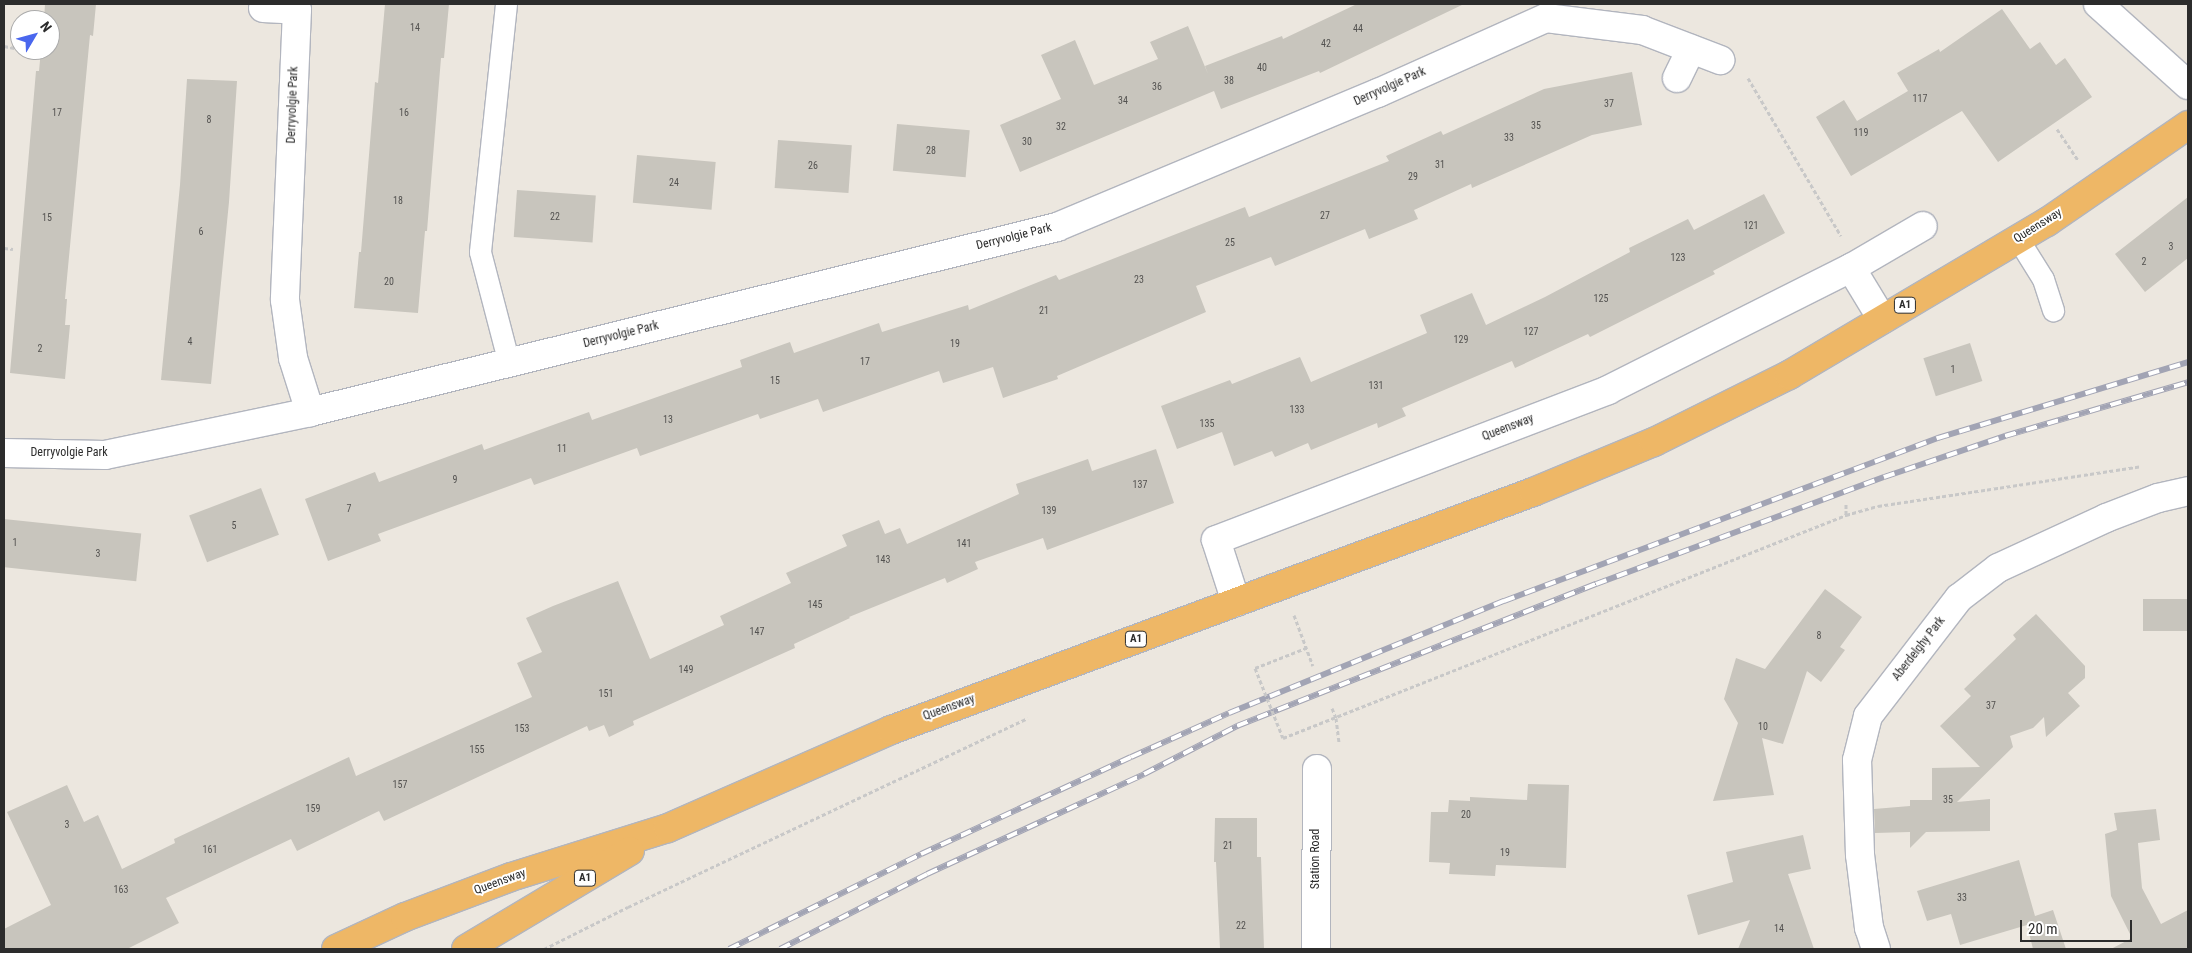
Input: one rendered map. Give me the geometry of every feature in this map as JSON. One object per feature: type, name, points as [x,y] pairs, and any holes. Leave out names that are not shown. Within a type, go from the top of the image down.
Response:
[{"type":"highway","name":"Queensway","points":[[336,949],[405,917],[511,877],[668,828],[891,730],[1533,492],[1654,442],[1789,375],[2048,222],[2188,125]]},
{"type":"highway","name":"Queensway","points":[[466,949],[668,828]]},
{"type":"street","points":[[2098,4],[2188,85]]},
{"type":"street","name":"Derryvolgie Park","points":[[263,8],[297,10],[284,300],[293,358],[310,412]]},
{"type":"street","name":"Derryvolgie Park","points":[[4,453],[105,455],[310,412],[1057,227],[1378,93],[1546,18],[1642,30],[1720,60]]},
{"type":"street","points":[[1678,78],[1691,49]]},
{"type":"street","name":"Queensway","points":[[1236,602],[1216,540],[1608,390],[1851,268],[1923,226]]},
{"type":"street","points":[[1851,268],[1882,319]]},
{"type":"street","name":"Aberdelghy Park","points":[[1876,949],[1869,928],[1860,845],[1858,760],[1868,716],[1959,598],[1998,568],[2106,518],[2158,498],[2188,491]]},
{"type":"street","name":"Station Road","points":[[1316,769],[1316,949]]},
{"type":"lane","points":[[506,4],[480,252],[509,363]]},
{"type":"lane","points":[[2018,239],[2043,279],[2053,310]]},
{"type":"path","points":[[1720,60],[1745,74],[1844,241],[1851,268]]},
{"type":"path","points":[[4,248],[13,249]]},
{"type":"path","points":[[1306,648],[1255,668],[1282,738],[1846,515],[1878,506],[2144,466],[2158,498]]},
{"type":"path","points":[[1846,504],[1846,515]]},
{"type":"path","points":[[1283,585],[1313,666]]},
{"type":"path","points":[[1332,708],[1336,718],[1340,749]]},
{"type":"path","points":[[544,949],[637,902],[1029,717]]},
{"type":"building","points":[[45,4],[96,4],[93,36],[90,35],[65,299],[67,299],[65,325],[70,325],[65,379],[10,373],[36,71],[39,71],[40,60],[60,60],[60,10],[45,10]]},
{"type":"building","points":[[385,4],[449,4],[444,58],[441,58],[427,231],[425,231],[418,313],[354,308],[359,252],[361,252],[375,82],[378,83]]},
{"type":"building","points":[[1357,4],[1464,4],[1320,73],[1319,71],[1221,109],[1214,91],[1020,172],[1000,125],[1061,99],[1041,55],[1075,40],[1094,85],[1158,59],[1150,42],[1188,26],[1208,74],[1205,66],[1282,36],[1283,39]]},
{"type":"building","points":[[2002,9],[2030,49],[2040,42],[2056,65],[2065,58],[2092,97],[1998,162],[1962,111],[1851,176],[1816,117],[1844,100],[1857,121],[1908,91],[1897,73],[1939,49],[1940,52]]},
{"type":"building","points":[[1632,72],[1642,125],[1592,135],[1472,188],[1471,184],[1414,210],[1418,219],[1369,239],[1365,229],[1275,266],[1271,257],[1196,286],[1206,312],[1057,376],[1058,379],[1003,398],[993,367],[943,383],[939,371],[823,412],[818,399],[760,419],[758,414],[640,456],[637,448],[534,485],[531,478],[378,534],[381,541],[328,561],[305,499],[375,472],[379,482],[482,444],[484,450],[589,412],[592,420],[742,367],[740,360],[790,342],[794,353],[879,323],[882,332],[968,305],[969,310],[1056,275],[1059,280],[1245,207],[1249,217],[1389,161],[1386,156],[1441,131],[1443,135],[1544,89]]},
{"type":"building","points":[[187,79],[237,81],[229,202],[211,384],[161,380],[180,185]]},
{"type":"building","points":[[897,124],[970,130],[966,177],[893,171]]},
{"type":"building","points":[[778,140],[852,145],[848,193],[775,188]]},
{"type":"building","points":[[637,155],[716,162],[712,210],[633,203]]},
{"type":"building","points":[[517,190],[596,196],[593,242],[514,237]]},
{"type":"building","points":[[1764,194],[1785,233],[1713,271],[1715,274],[1590,337],[1588,334],[1515,368],[1512,361],[1402,408],[1406,416],[1378,428],[1377,423],[1311,450],[1308,443],[1275,457],[1272,451],[1234,466],[1222,432],[1177,449],[1161,406],[1230,380],[1232,384],[1300,357],[1311,382],[1427,333],[1420,315],[1472,293],[1486,325],[1545,297],[1630,252],[1629,248],[1688,219],[1694,230]]},
{"type":"building","points":[[2188,197],[2188,258],[2145,292],[2115,254]]},
{"type":"building","points":[[1970,343],[1982,381],[1936,396],[1923,358]]},
{"type":"building","points":[[1156,449],[1174,503],[1047,550],[1043,538],[975,562],[978,569],[947,583],[945,578],[849,617],[794,644],[795,648],[633,721],[634,725],[609,737],[604,725],[589,731],[587,726],[384,821],[379,811],[297,851],[291,839],[166,898],[179,923],[127,949],[4,949],[4,929],[51,905],[7,812],[67,785],[84,822],[98,815],[122,869],[175,843],[174,839],[349,757],[356,776],[532,697],[517,663],[542,652],[526,618],[553,606],[618,581],[650,659],[724,625],[720,616],[791,583],[786,573],[847,546],[842,535],[879,520],[885,534],[900,528],[907,544],[1019,494],[1016,484],[1088,459],[1092,471]]},
{"type":"building","points":[[261,488],[279,535],[207,562],[189,516]]},
{"type":"building","points":[[4,519],[141,533],[136,581],[4,567]]},
{"type":"building","points":[[1825,589],[1862,617],[1840,647],[1845,650],[1821,682],[1807,671],[1783,744],[1762,738],[1774,795],[1713,801],[1738,723],[1724,699],[1736,658],[1765,669]]},
{"type":"building","points":[[2143,599],[2188,599],[2188,631],[2143,631]]},
{"type":"building","points":[[2036,614],[2085,666],[2085,678],[2068,693],[2080,706],[2046,737],[2044,717],[2033,728],[2010,736],[2013,747],[1957,802],[1990,799],[1990,831],[1926,832],[1910,848],[1910,832],[1875,833],[1874,809],[1910,806],[1910,800],[1932,800],[1932,768],[1980,767],[1940,726],[1971,696],[1964,689],[2016,639],[2013,635]]},
{"type":"building","points":[[1528,784],[1569,785],[1566,868],[1496,865],[1495,876],[1449,874],[1450,863],[1429,862],[1431,812],[1448,812],[1449,800],[1470,801],[1470,797],[1527,800]]},
{"type":"building","points":[[2156,809],[2160,840],[2138,843],[2142,888],[2161,924],[2188,910],[2188,949],[2111,949],[2132,938],[2111,896],[2105,834],[2117,830],[2114,813]]},
{"type":"building","points":[[1215,818],[1257,818],[1257,857],[1261,857],[1264,949],[1220,949],[1216,862],[1214,862]]},
{"type":"building","points":[[1803,835],[1811,869],[1788,874],[1814,949],[1738,949],[1750,920],[1698,935],[1687,895],[1733,882],[1726,852]]},
{"type":"building","points":[[2019,860],[2035,916],[2053,910],[2066,949],[2033,949],[2027,925],[1960,945],[1951,914],[1927,921],[1917,891]]},
{"type":"railway","points":[[729,949],[921,854],[1131,757],[1229,713],[1504,601],[1938,438],[2188,362]]},
{"type":"railway","points":[[780,949],[927,874],[1144,774],[1237,726],[1596,584],[1884,477],[2005,436],[2188,382]]}]
